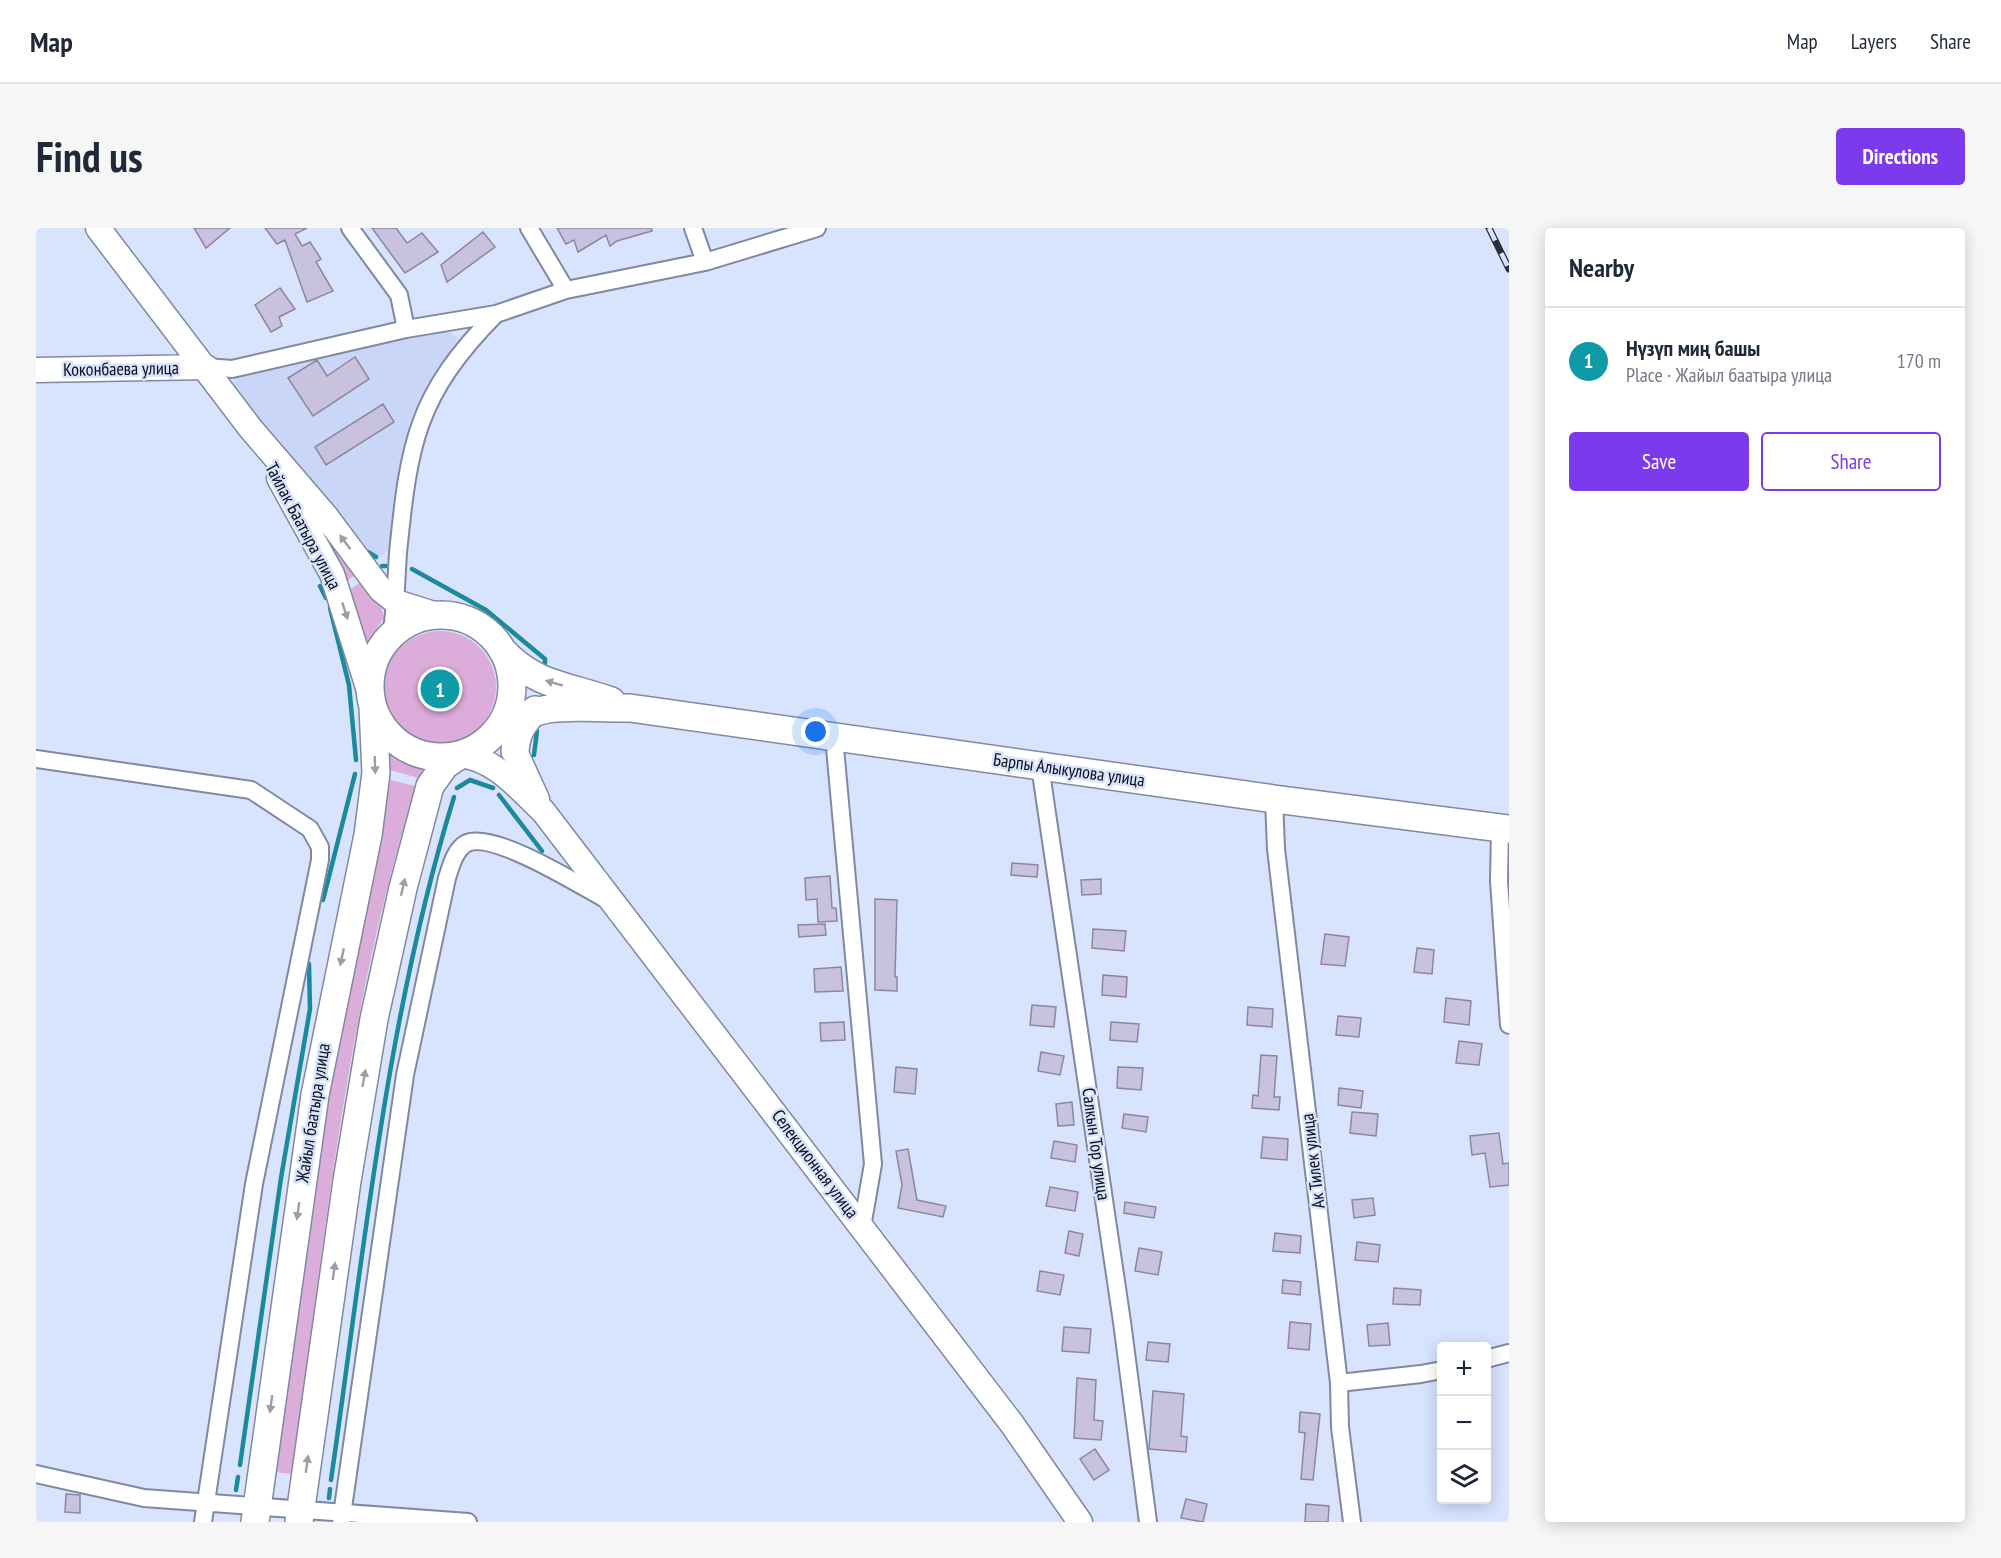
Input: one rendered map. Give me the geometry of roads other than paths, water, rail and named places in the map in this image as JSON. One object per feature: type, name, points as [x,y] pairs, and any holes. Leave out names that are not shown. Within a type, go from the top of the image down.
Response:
[{"type":"main road","points":[[460,755],[427,756],[403,747],[384,730],[372,700],[370,681],[376,657],[391,636],[412,621],[436,615],[462,618],[474,623],[489,634],[501,649],[511,673],[513,715],[520,728],[515,738],[515,751]]},
{"type":"main road","name":"Барпы Алыкулова улица","points":[[501,649],[514,663],[537,679],[630,708]]},
{"type":"main road","name":"Жайыл баатыра улица","points":[[256,1514],[315,1095],[369,835],[376,772],[372,700]]},
{"type":"main road","name":"Барпы Алыкулова улица","points":[[513,715],[549,707],[630,708],[1274,799],[1504,828]]},
{"type":"main road","points":[[300,1516],[349,1170],[374,1019],[403,888],[430,786],[445,765],[460,755],[479,747],[513,715]]},
{"type":"street","name":"Тайлак Баатыра улица","points":[[98,228],[251,429],[325,515],[381,591],[396,602],[436,615]]},
{"type":"street","points":[[350,228],[399,295],[406,329]]},
{"type":"street","points":[[530,228],[566,290]]},
{"type":"street","points":[[693,228],[705,262]]},
{"type":"street","points":[[206,367],[232,369],[406,329],[496,314],[566,290],[705,262],[818,229]]},
{"type":"street","points":[[391,636],[406,482],[417,429],[426,406],[460,351],[496,314]]},
{"type":"street","name":"Коконбаева улица","points":[[36,370],[206,367]]},
{"type":"street","name":"Тайлак Баатыра улица","points":[[251,429],[332,574],[372,700]]},
{"type":"street","points":[[834,737],[873,1164],[862,1227]]},
{"type":"street","name":"Селекционная улица","points":[[515,751],[543,811]]},
{"type":"street","name":"Селекционная улица","points":[[460,755],[478,757],[489,763],[543,811],[1012,1424],[1080,1522]]},
{"type":"street","points":[[36,759],[251,790],[310,829],[320,847],[320,860],[254,1184],[203,1522]]},
{"type":"street","name":"Салкын Тор улица","points":[[1040,766],[1122,1322],[1148,1522]]},
{"type":"street","name":"Ак Тилек улица","points":[[1274,799],[1276,849],[1339,1383],[1340,1427],[1352,1522]]},
{"type":"street","points":[[1504,828],[1499,881],[1509,1025]]},
{"type":"street","points":[[341,1518],[405,1075],[447,878],[457,852],[466,844],[487,841],[524,856],[616,905]]},
{"type":"street","points":[[1491,1358],[1509,1353]]},
{"type":"street","points":[[1339,1383],[1437,1371]]},
{"type":"street","points":[[36,1474],[144,1498],[205,1503],[256,1514],[468,1522]]},
{"type":"waterway","points":[[368,552],[376,557]]},
{"type":"waterway","points":[[412,569],[486,610],[545,659],[545,663]]},
{"type":"waterway","points":[[320,586],[326,598]]},
{"type":"waterway","points":[[330,608],[349,685],[356,760]]},
{"type":"waterway","points":[[534,755],[537,731]]},
{"type":"waterway","points":[[323,900],[355,774]]},
{"type":"waterway","points":[[457,788],[470,780],[493,788]]},
{"type":"waterway","points":[[499,795],[542,851]]},
{"type":"waterway","points":[[331,1480],[366,1222],[394,1050],[431,880],[454,797]]},
{"type":"waterway","points":[[240,1465],[281,1178],[310,1009],[309,964]]},
{"type":"waterway","points":[[236,1490],[238,1477]]},
{"type":"waterway","points":[[329,1498],[330,1489]]},
{"type":"railway","points":[[1489,228],[1509,269]]},
{"type":"place","name":"Нүзүп миң башы","points":[[440,689]]}]
